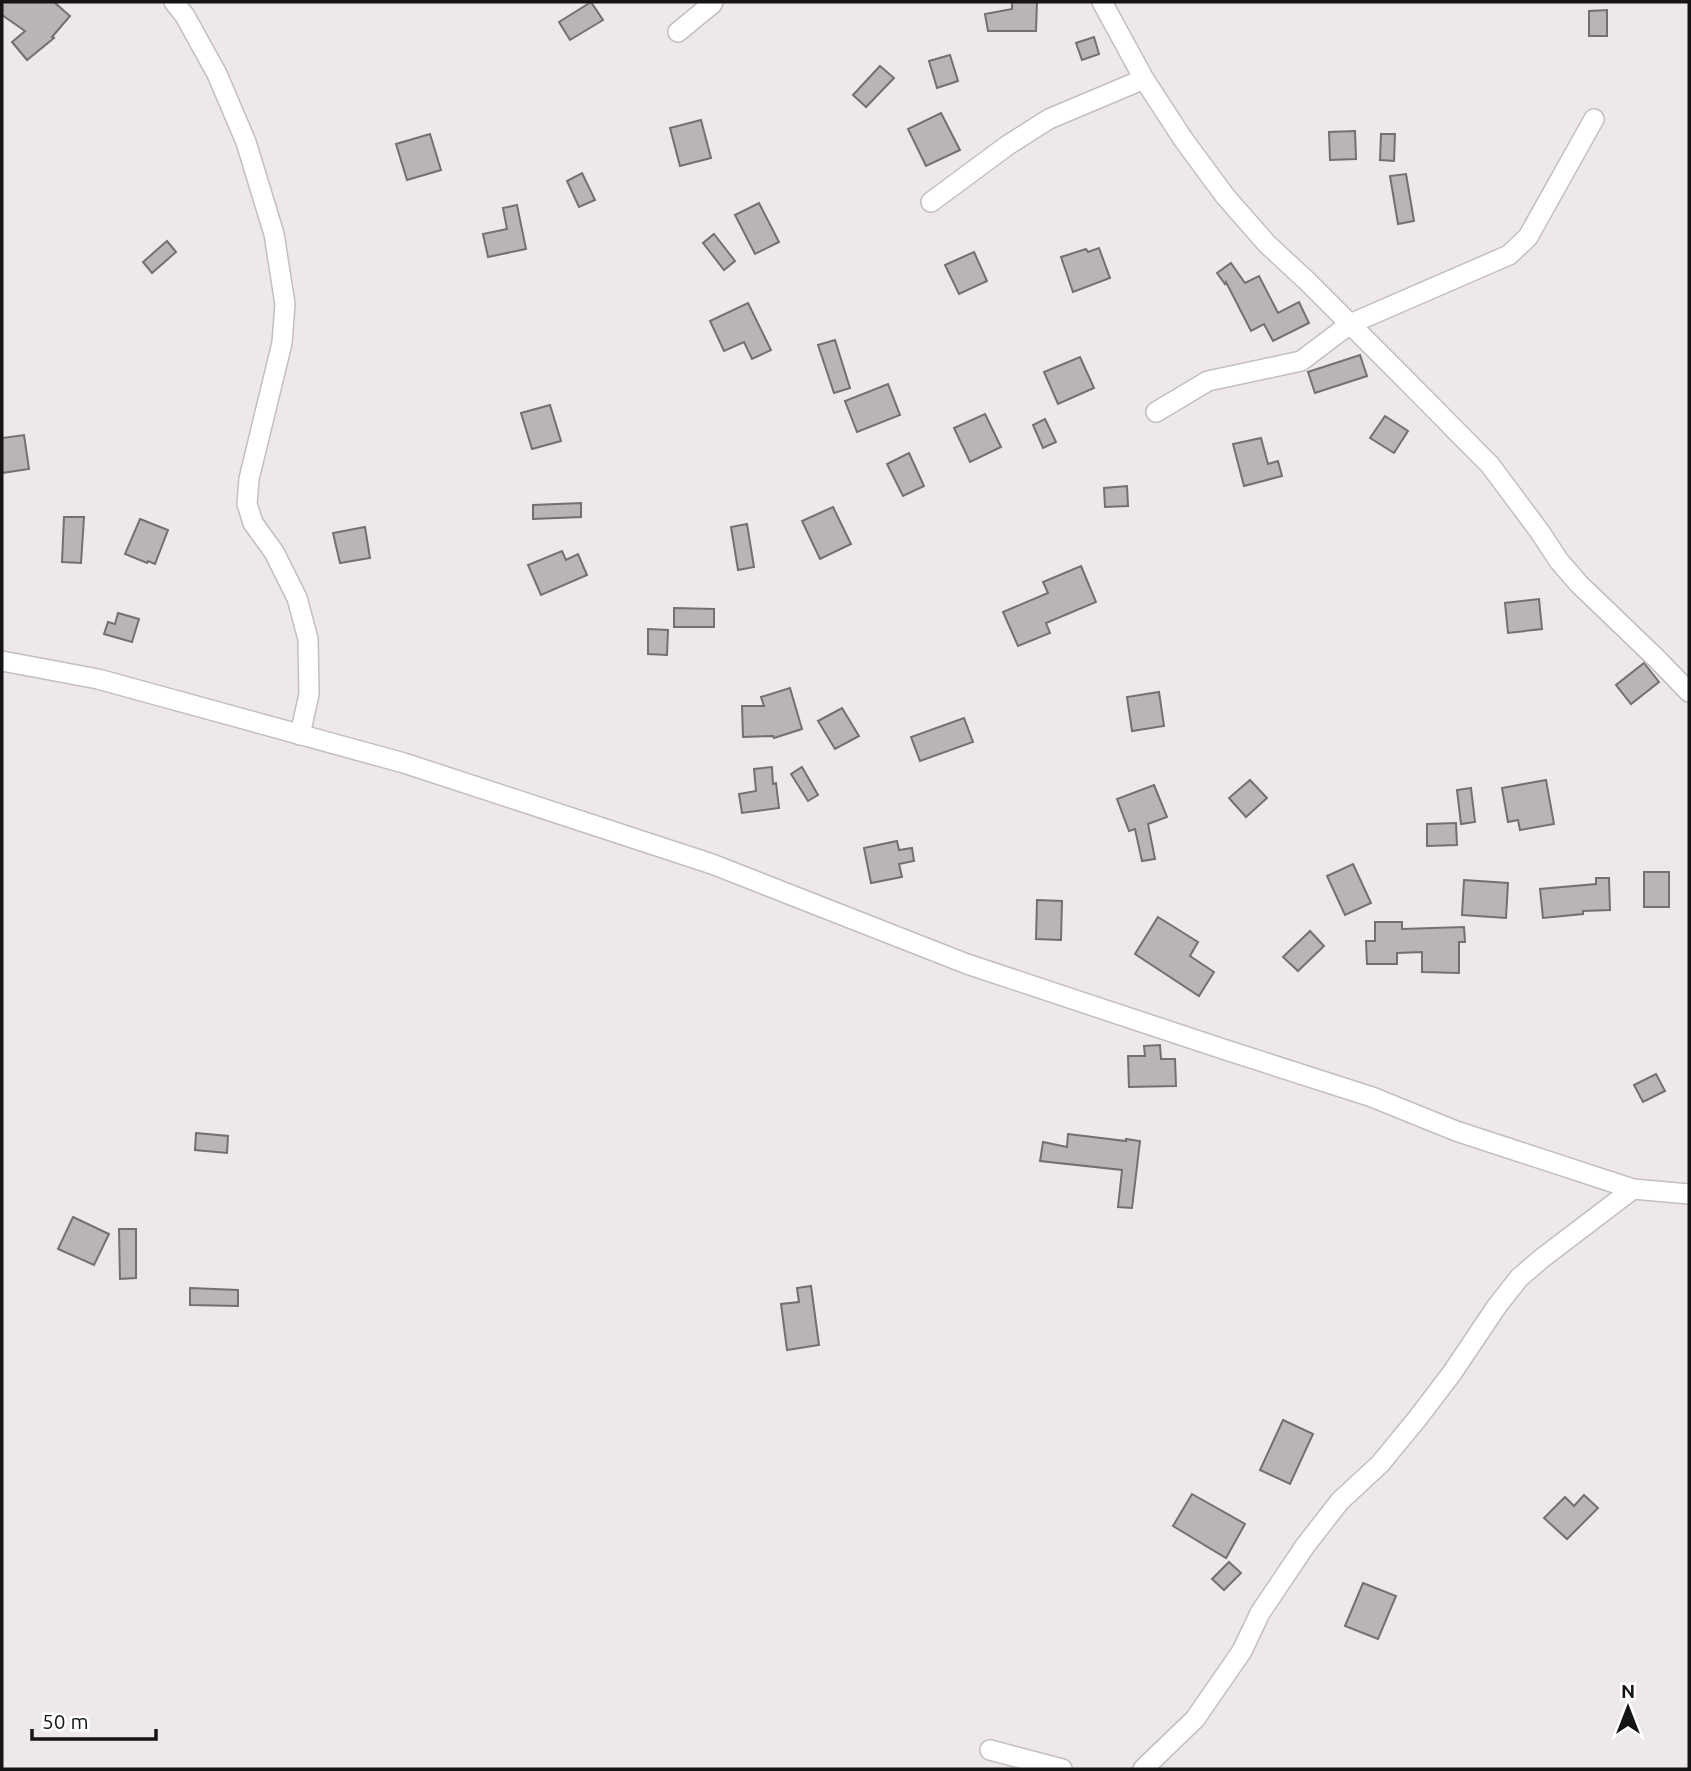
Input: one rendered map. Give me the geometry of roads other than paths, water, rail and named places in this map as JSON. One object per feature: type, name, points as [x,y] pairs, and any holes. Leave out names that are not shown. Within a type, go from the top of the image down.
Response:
[{"type":"street","points":[[174,2],[185,16],[217,74],[246,142],[274,234],[285,304],[282,342],[248,479],[247,504],[253,523],[274,552],[297,598],[308,639],[309,694],[300,735]]},
{"type":"street","points":[[678,32],[713,2]]},
{"type":"street","points":[[1102,2],[1144,79],[1225,196],[1268,244],[1490,466],[1559,561],[1579,584],[1689,692]]},
{"type":"street","points":[[930,202],[1008,145],[1049,119],[1144,79]]},
{"type":"street","points":[[1156,412],[1208,382],[1301,361],[1350,324],[1509,255],[1528,237],[1594,119]]},
{"type":"street","points":[[2,661],[98,678],[404,763],[712,864],[967,964],[1372,1097],[1456,1130],[1633,1189],[1689,1194]]},
{"type":"street","points":[[1143,1769],[1195,1718],[1242,1651],[1260,1613],[1304,1546],[1340,1501],[1380,1464],[1417,1419],[1520,1278],[1633,1189]]},
{"type":"street","points":[[990,1750],[1062,1769]]}]
